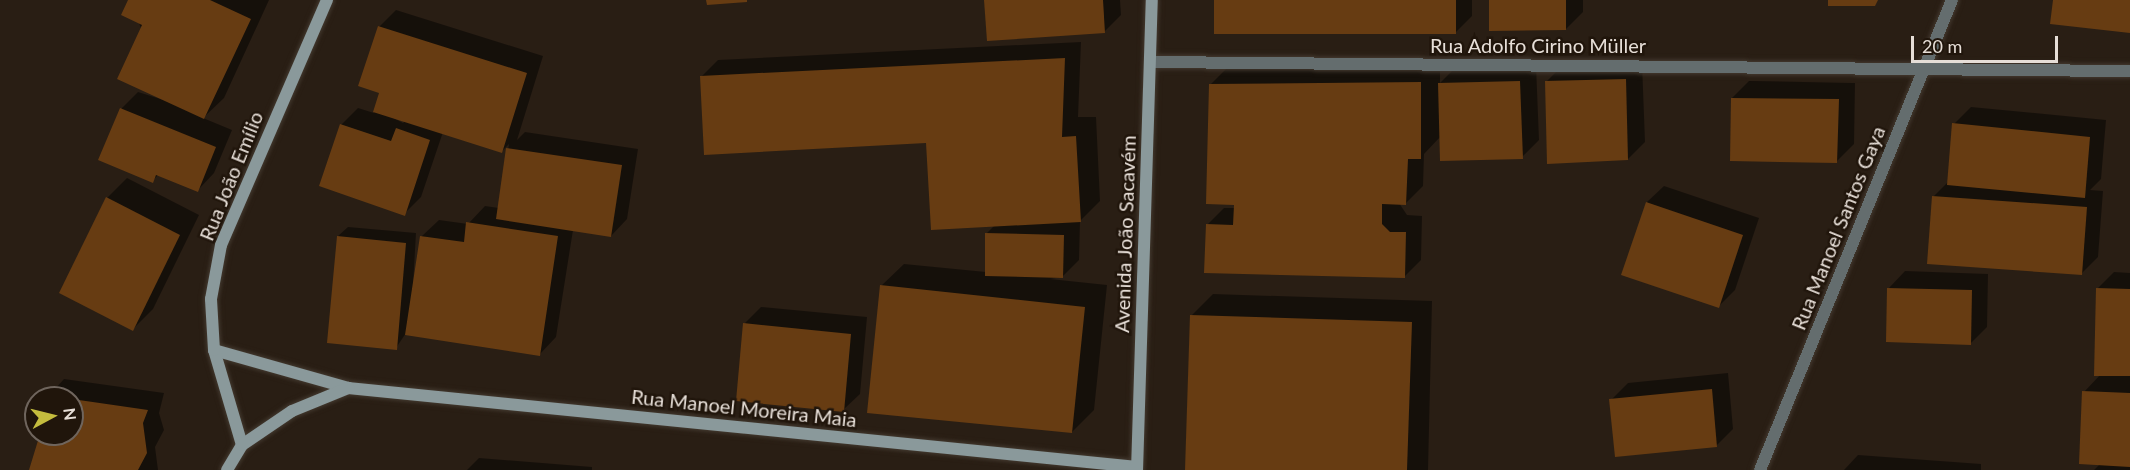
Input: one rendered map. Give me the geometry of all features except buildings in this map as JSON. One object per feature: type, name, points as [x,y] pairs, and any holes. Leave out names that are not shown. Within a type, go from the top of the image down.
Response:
[{"type":"street","name":"Rua João Emílio","points":[[242,445],[214,350],[211,299],[221,245],[327,0]]},
{"type":"street","name":"Avenida João Sacavém","points":[[1137,468],[1152,0]]},
{"type":"street","name":"Rua Manoel Santos Gaya","points":[[1760,470],[1952,0]]},
{"type":"street","name":"Rua Adolfo Cirino Müller","points":[[1151,62],[1925,66],[2130,71]]},
{"type":"street","name":"Rua Manoel Moreira Maia","points":[[214,350],[348,387],[1137,468]]},
{"type":"street","name":"Rua Manoel Moreira Maia","points":[[242,445],[292,411],[348,387]]},
{"type":"street","points":[[227,470],[242,445]]}]
